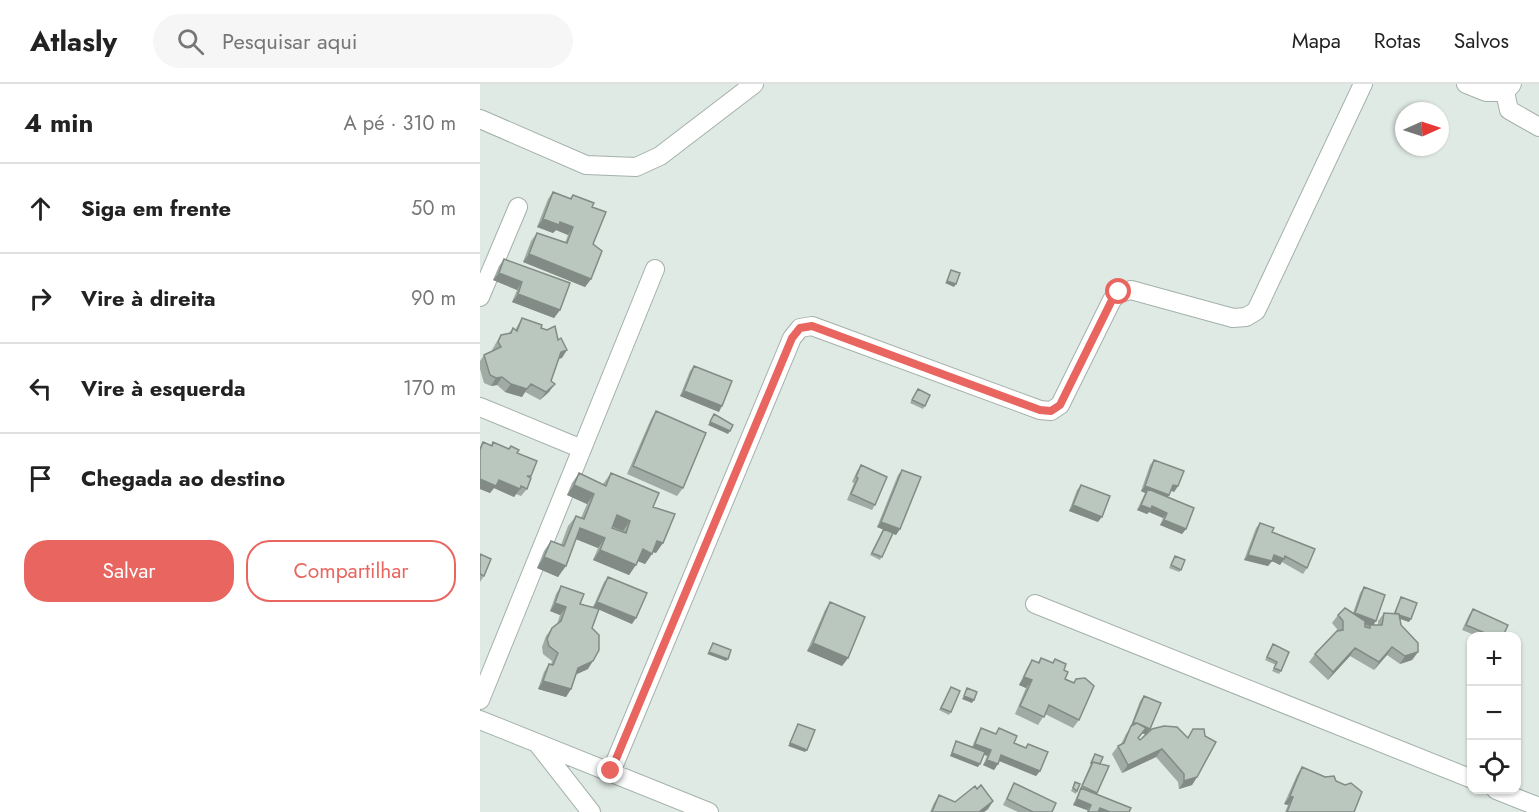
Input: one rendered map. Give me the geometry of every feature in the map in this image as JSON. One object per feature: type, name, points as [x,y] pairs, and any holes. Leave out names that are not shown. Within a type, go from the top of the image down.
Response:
[{"type":"street","points":[[480,119],[586,165],[636,167],[660,156],[754,84]]},
{"type":"street","points":[[611,771],[792,338],[800,328],[812,326],[1040,410],[1051,411],[1060,405],[1112,300],[1119,292],[1131,291],[1233,318],[1246,317],[1256,311],[1363,84]]},
{"type":"street","points":[[1466,84],[1486,92],[1508,88],[1509,110],[1539,127]]},
{"type":"street","points":[[480,297],[518,207]]},
{"type":"street","points":[[480,700],[655,269]]},
{"type":"street","points":[[480,407],[582,450]]},
{"type":"street","points":[[1035,604],[1467,777]]},
{"type":"street","points":[[480,720],[709,812]]},
{"type":"street","points":[[536,741],[591,812]]},
{"type":"street","points":[[1508,794],[1539,807]]},
{"type":"building","points":[[553,192],[571,199],[573,195],[594,203],[592,207],[606,212],[593,244],[602,251],[591,279],[529,254],[537,233],[567,243],[573,227],[543,219]]},
{"type":"building","points":[[504,259],[570,283],[560,310],[518,294],[522,282],[499,273]]},
{"type":"building","points":[[951,270],[960,273],[956,284],[947,281]]},
{"type":"building","points":[[522,318],[542,325],[541,328],[547,330],[555,326],[558,340],[561,338],[567,350],[561,352],[551,381],[555,384],[546,392],[531,384],[527,389],[511,384],[502,377],[496,378],[490,375],[484,355],[501,347],[498,342],[501,335],[511,333],[513,328],[517,331]]},
{"type":"building","points":[[694,366],[732,381],[722,406],[684,391]]},
{"type":"building","points":[[918,389],[930,395],[925,406],[912,400]]},
{"type":"building","points":[[656,411],[706,433],[683,488],[633,466]]},
{"type":"building","points":[[714,414],[733,425],[730,431],[710,422]]},
{"type":"building","points":[[483,442],[492,446],[493,442],[509,449],[511,446],[519,450],[517,453],[537,461],[531,476],[527,476],[531,478],[527,489],[521,486],[520,489],[499,480],[496,486],[480,479],[480,450]]},
{"type":"building","points":[[1154,460],[1184,471],[1178,486],[1173,485],[1169,495],[1145,486]]},
{"type":"building","points":[[861,465],[887,477],[875,505],[851,494]]},
{"type":"building","points":[[902,470],[921,477],[900,529],[881,522]]},
{"type":"building","points":[[579,473],[606,486],[611,473],[659,493],[653,507],[675,514],[663,543],[657,541],[652,554],[643,549],[636,565],[600,550],[605,538],[580,528],[566,566],[544,557],[551,541],[564,546],[576,516],[584,519],[594,494],[574,485]],"holes":[[[617,515],[630,521],[626,533],[612,528]]]},
{"type":"building","points":[[1081,485],[1110,496],[1102,517],[1073,505]]},
{"type":"building","points":[[1148,489],[1194,508],[1186,529],[1164,520],[1167,513],[1152,506],[1151,509],[1141,505]]},
{"type":"building","points":[[1260,523],[1274,528],[1272,532],[1315,549],[1307,568],[1285,556],[1284,559],[1274,555],[1272,561],[1248,555]]},
{"type":"building","points":[[884,529],[893,533],[882,557],[872,553]]},
{"type":"building","points":[[480,554],[491,559],[484,576],[480,574]]},
{"type":"building","points":[[1175,556],[1185,560],[1181,570],[1171,565]]},
{"type":"building","points":[[608,577],[647,593],[636,618],[597,602]]},
{"type":"building","points":[[561,586],[584,594],[580,604],[599,609],[592,628],[599,635],[599,650],[593,661],[578,668],[571,689],[543,681],[549,664],[553,665],[558,653],[549,646],[547,639],[552,628],[561,621],[566,607],[555,603]]},
{"type":"building","points":[[1364,587],[1385,595],[1376,621],[1355,613]]},
{"type":"building","points":[[1401,597],[1417,603],[1411,619],[1395,613]]},
{"type":"building","points":[[830,602],[865,617],[848,658],[813,643]]},
{"type":"building","points":[[1345,608],[1365,621],[1365,627],[1370,628],[1370,625],[1382,625],[1384,613],[1399,614],[1401,625],[1418,643],[1418,652],[1405,656],[1392,647],[1379,662],[1355,648],[1333,672],[1315,654],[1337,631],[1343,630],[1343,621],[1338,615]]},
{"type":"building","points":[[1473,609],[1508,625],[1505,632],[1483,632],[1466,625]]},
{"type":"building","points":[[713,643],[731,650],[728,659],[709,652]]},
{"type":"building","points":[[1273,644],[1289,652],[1281,671],[1274,668],[1277,662],[1267,657]]},
{"type":"building","points":[[1041,658],[1053,663],[1055,659],[1066,664],[1064,670],[1068,672],[1065,679],[1074,683],[1076,679],[1085,678],[1094,686],[1079,720],[1049,705],[1044,717],[1020,706],[1032,680],[1024,677],[1032,660],[1039,663]]},
{"type":"building","points":[[951,687],[960,691],[951,712],[941,708]]},
{"type":"building","points":[[967,688],[977,692],[974,700],[964,696]]},
{"type":"building","points":[[1144,696],[1161,703],[1150,729],[1133,723]]},
{"type":"building","points":[[1137,723],[1146,728],[1138,738],[1140,740],[1152,729],[1164,726],[1177,727],[1188,738],[1193,729],[1204,729],[1205,736],[1216,742],[1197,777],[1184,781],[1184,774],[1162,749],[1128,765],[1118,746],[1124,743],[1131,726]]},
{"type":"building","points":[[798,724],[815,730],[807,750],[790,743]]},
{"type":"building","points":[[981,728],[996,734],[999,728],[1017,736],[1014,743],[1026,748],[1028,744],[1048,752],[1040,771],[1001,755],[998,764],[987,760],[991,750],[975,744]]},
{"type":"building","points":[[956,741],[985,752],[980,764],[952,753]]},
{"type":"building","points":[[1095,754],[1103,757],[1100,764],[1091,763]]},
{"type":"building","points":[[1093,762],[1109,766],[1097,793],[1082,786]]},
{"type":"building","points":[[1302,767],[1325,777],[1334,776],[1336,781],[1345,785],[1351,783],[1362,792],[1354,812],[1287,812],[1293,797],[1290,796]]},
{"type":"building","points":[[1075,782],[1080,784],[1077,791],[1073,788]]},
{"type":"building","points":[[1014,783],[1056,803],[1052,812],[1033,812],[1007,799]]},
{"type":"building","points":[[981,785],[993,801],[979,812],[932,812],[939,795],[955,802],[975,786],[977,789]]},
{"type":"building","points":[[1081,788],[1131,808],[1129,812],[1110,812],[1100,808],[1098,812],[1088,812],[1091,805],[1077,799]]},
{"type":"route","points":[[611,771],[792,338],[800,328],[812,326],[1040,410],[1051,411],[1060,405],[1112,300],[1119,292]]}]
